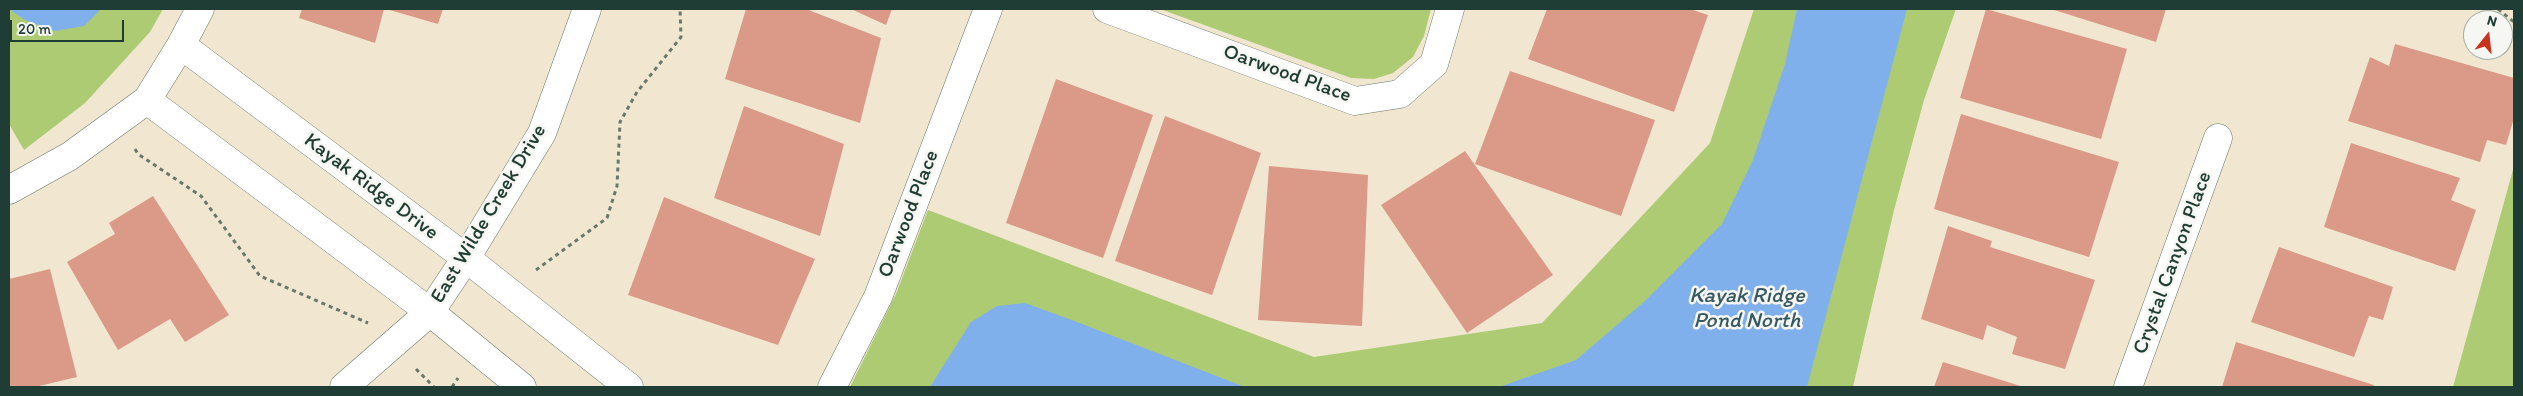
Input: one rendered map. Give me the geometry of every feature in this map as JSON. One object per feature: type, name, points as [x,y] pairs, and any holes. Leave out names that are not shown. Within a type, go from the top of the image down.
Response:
[{"type":"street","points":[[9,190],[70,156],[147,100],[181,45],[200,9]]},
{"type":"street","name":"East Wilde Creek Drive","points":[[344,387],[430,312],[466,258],[542,133],[587,9]]},
{"type":"street","name":"Oarwood Place","points":[[832,387],[878,297],[988,9]]},
{"type":"street","name":"Oarwood Place","points":[[1107,9],[1355,101],[1400,94],[1434,64],[1450,9]]},
{"type":"street","name":"Kayak Ridge Drive","points":[[181,45],[466,258],[629,387]]},
{"type":"street","points":[[147,100],[430,312],[522,387]]},
{"type":"street","name":"Crystal Canyon Place","points":[[2128,387],[2218,138]]},
{"type":"path","points":[[512,294],[537,269],[607,218],[617,186],[620,122],[637,92],[681,37],[680,9]]},
{"type":"path","points":[[2498,9],[2514,22]]},
{"type":"path","points":[[119,120],[138,154],[201,196],[260,276],[366,321],[434,387]]},
{"type":"green space","points":[[9,9],[163,9],[150,32],[85,103],[24,150],[9,124]]},
{"type":"green space","points":[[1160,9],[1431,9],[1424,36],[1413,57],[1393,73],[1374,79],[1351,78]]},
{"type":"green space","points":[[1754,9],[1956,9],[1924,100],[1894,210],[1853,387],[850,387],[896,294],[928,210],[1314,357],[1542,323],[1710,143]]},
{"type":"green space","points":[[2514,166],[2514,387],[2453,387]]},
{"type":"water","points":[[9,9],[101,9],[84,26],[55,31],[25,20]]},
{"type":"water","name":"Kayak Ridge Pond North","points":[[1797,9],[1907,9],[1807,387],[1499,387],[1576,360],[1645,301],[1722,224],[1753,160],[1785,64]]},
{"type":"water","points":[[1025,303],[1245,387],[930,387],[971,322],[997,306]]},
{"type":"building","points":[[302,9],[384,9],[375,43],[299,18]]},
{"type":"building","points":[[386,9],[443,9],[438,24]]},
{"type":"building","points":[[746,9],[806,9],[881,38],[860,123],[725,79]]},
{"type":"building","points":[[851,9],[892,9],[886,25]]},
{"type":"building","points":[[1547,9],[1690,9],[1708,15],[1674,112],[1528,59]]},
{"type":"building","points":[[1986,9],[2127,49],[2101,139],[1960,98]]},
{"type":"building","points":[[2051,9],[2166,9],[2156,42]]},
{"type":"building","points":[[2395,44],[2514,78],[2514,118],[2506,145],[2487,140],[2480,162],[2348,121],[2370,57],[2389,66]]},
{"type":"building","points":[[1510,71],[1655,120],[1621,216],[1475,164]]},
{"type":"building","points":[[1056,79],[1153,115],[1103,258],[1006,223]]},
{"type":"building","points":[[744,106],[844,144],[820,236],[714,198]]},
{"type":"building","points":[[1961,114],[2119,162],[2089,257],[1934,209]]},
{"type":"building","points":[[1165,116],[1261,153],[1212,295],[1115,261]]},
{"type":"building","points":[[2351,143],[2460,178],[2451,200],[2476,210],[2455,271],[2324,227]]},
{"type":"building","points":[[1465,151],[1553,275],[1467,333],[1381,205]]},
{"type":"building","points":[[1269,166],[1368,175],[1362,326],[1258,320]]},
{"type":"building","points":[[153,196],[229,315],[185,342],[170,319],[118,350],[67,262],[115,234],[109,223]]},
{"type":"building","points":[[664,197],[815,259],[778,345],[628,295]]},
{"type":"building","points":[[1948,226],[1992,241],[1990,247],[2095,280],[2065,369],[2012,354],[2017,337],[1987,325],[1983,340],[1921,319]]},
{"type":"building","points":[[2279,247],[2393,287],[2383,320],[2369,316],[2354,357],[2251,322]]},
{"type":"building","points":[[50,269],[77,377],[35,387],[9,387],[9,279]]},
{"type":"building","points":[[2236,342],[2374,385],[2373,387],[2222,387]]},
{"type":"building","points":[[1943,362],[2024,387],[1934,387]]}]
